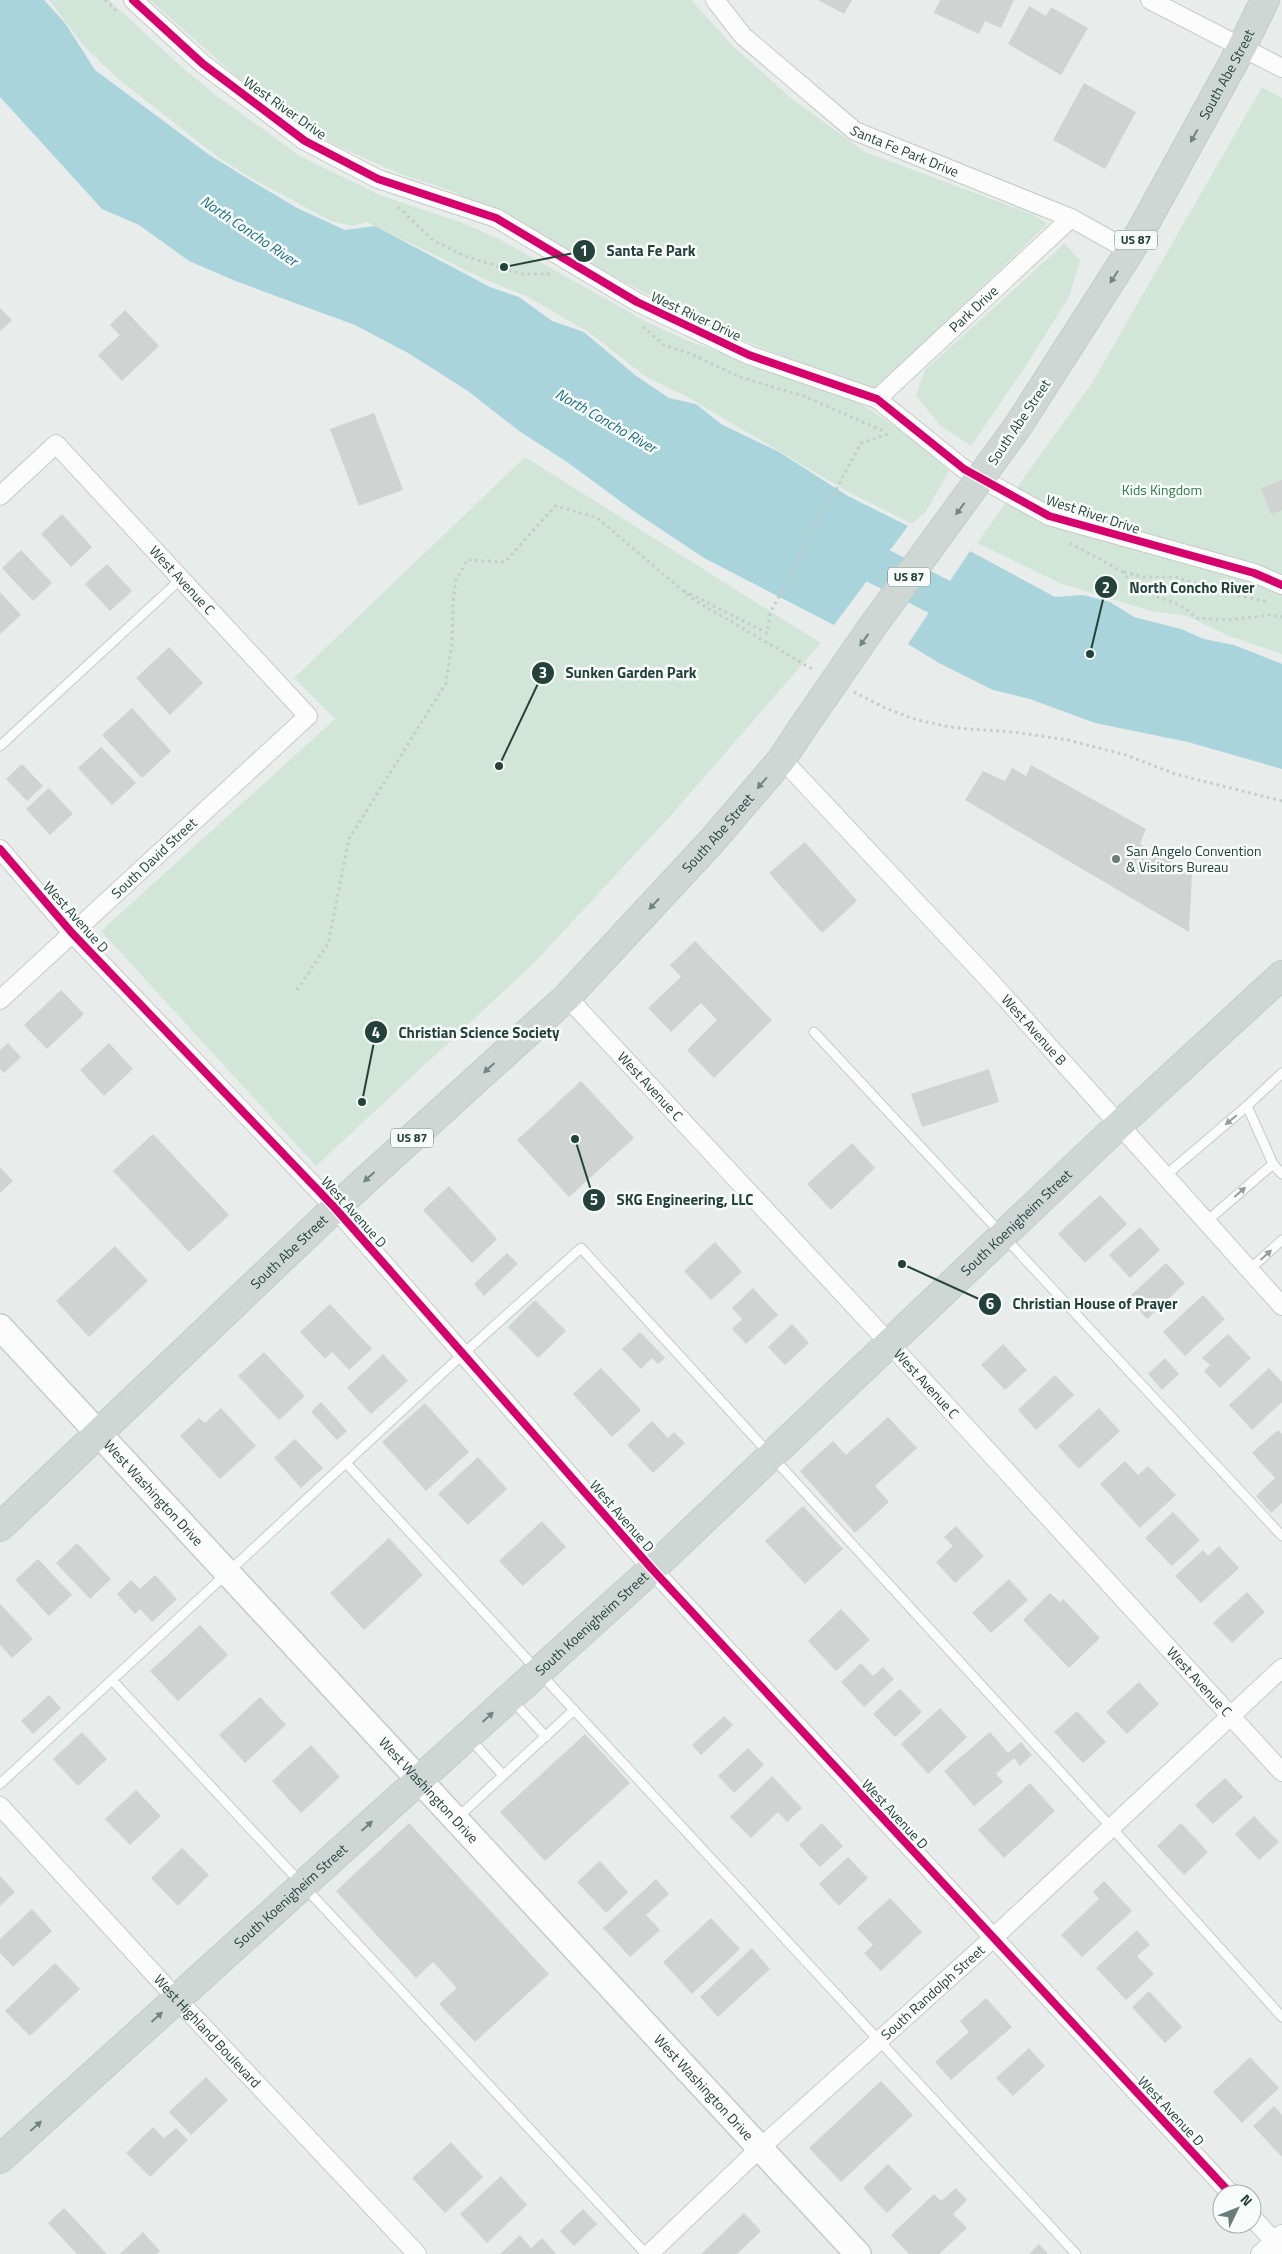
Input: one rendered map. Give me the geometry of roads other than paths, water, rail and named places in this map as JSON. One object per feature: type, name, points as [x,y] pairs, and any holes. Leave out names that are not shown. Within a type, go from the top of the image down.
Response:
[{"type":"main road","name":"South Abe Street","points":[[0,1527],[335,1208],[566,997],[711,842],[782,759],[872,627],[1018,426],[1130,251],[1242,47],[1265,0]]},
{"type":"main road","name":"South Koenigheim Street","points":[[0,2159],[652,1569],[1120,1124],[1276,981]]},
{"type":"street","name":"West River Drive","points":[[133,0],[203,64],[306,141],[378,180],[496,218],[637,302],[749,355],[877,399],[964,469],[1049,516],[1254,573],[1282,585]]},
{"type":"street","name":"Santa Fe Park Drive","points":[[716,0],[743,36],[855,131],[1071,218],[1130,251]]},
{"type":"street","points":[[1150,0],[1282,68]]},
{"type":"street","name":"Park Drive","points":[[877,399],[1071,218]]},
{"type":"street","name":"West Avenue C","points":[[0,496],[56,444],[308,716]]},
{"type":"street","name":"South David Street","points":[[0,1000],[308,716]]},
{"type":"street","name":"West Avenue B","points":[[782,759],[888,870],[1120,1124],[1282,1306]]},
{"type":"street","name":"West Avenue D","points":[[0,849],[72,933],[335,1208],[652,1569],[1222,2184]]},
{"type":"street","name":"West Avenue C","points":[[566,997],[889,1343],[1282,1772]]},
{"type":"street","name":"West Washington Drive","points":[[0,1327],[858,2254]]},
{"type":"street","name":"South Randolph Street","points":[[648,2254],[760,2148],[993,1938],[1230,1714],[1282,1668]]},
{"type":"street","name":"West Highland Boulevard","points":[[0,1806],[177,1999],[417,2254]]},
{"type":"street","points":[[1260,2254],[1279,2241],[1262,2226]]},
{"type":"lane","points":[[0,746],[181,579]]},
{"type":"lane","points":[[814,1032],[1282,1536]]},
{"type":"lane","points":[[1166,1175],[1247,1106],[1282,1073]]},
{"type":"lane","points":[[1247,1106],[1272,1164],[1282,1174]]},
{"type":"lane","points":[[1206,1221],[1272,1164]]},
{"type":"lane","points":[[1250,1269],[1282,1240]]},
{"type":"lane","points":[[0,1784],[463,1354],[581,1248],[1111,1827],[1282,2017]]},
{"type":"lane","points":[[346,1463],[1076,2254]]},
{"type":"lane","points":[[112,1680],[648,2254]]},
{"type":"lane","points":[[510,1697],[546,1737]]},
{"type":"lane","points":[[456,1820],[574,1710]]},
{"type":"lane","points":[[467,1736],[503,1776]]},
{"type":"water","name":"North Concho River","points":[[0,0],[44,0],[65,23],[95,70],[208,154],[297,208],[345,230],[375,226],[490,287],[519,297],[552,321],[584,332],[635,375],[669,398],[696,404],[721,424],[779,452],[848,496],[908,526],[834,625],[704,558],[635,512],[567,462],[519,431],[468,391],[408,353],[355,325],[238,282],[189,261],[139,225],[102,209],[0,97]]},
{"type":"water","points":[[970,551],[1055,597],[1083,595],[1110,602],[1134,617],[1181,629],[1204,639],[1234,645],[1282,664],[1282,769],[1188,742],[1095,723],[1030,699],[993,690],[939,663],[908,644]]},
{"type":"waterway","name":"North Concho River","points":[[833,543],[985,620]]},
{"type":"place","name":"Santa Fe Park","points":[[504,267]]},
{"type":"place","name":"North Concho River","points":[[1090,654]]},
{"type":"place","name":"Sunken Garden Park","points":[[499,766]]},
{"type":"place","name":"San Angelo Convention & Visitors Bureau","points":[[1116,859]]},
{"type":"place","name":"Christian Science Society","points":[[362,1102]]},
{"type":"place","name":"SKG Engineering, LLC","points":[[575,1139]]},
{"type":"place","name":"Christian House of Prayer","points":[[902,1264]]},
{"type":"park label","name":"Kids Kingdom","points":[[1162,490]]}]
